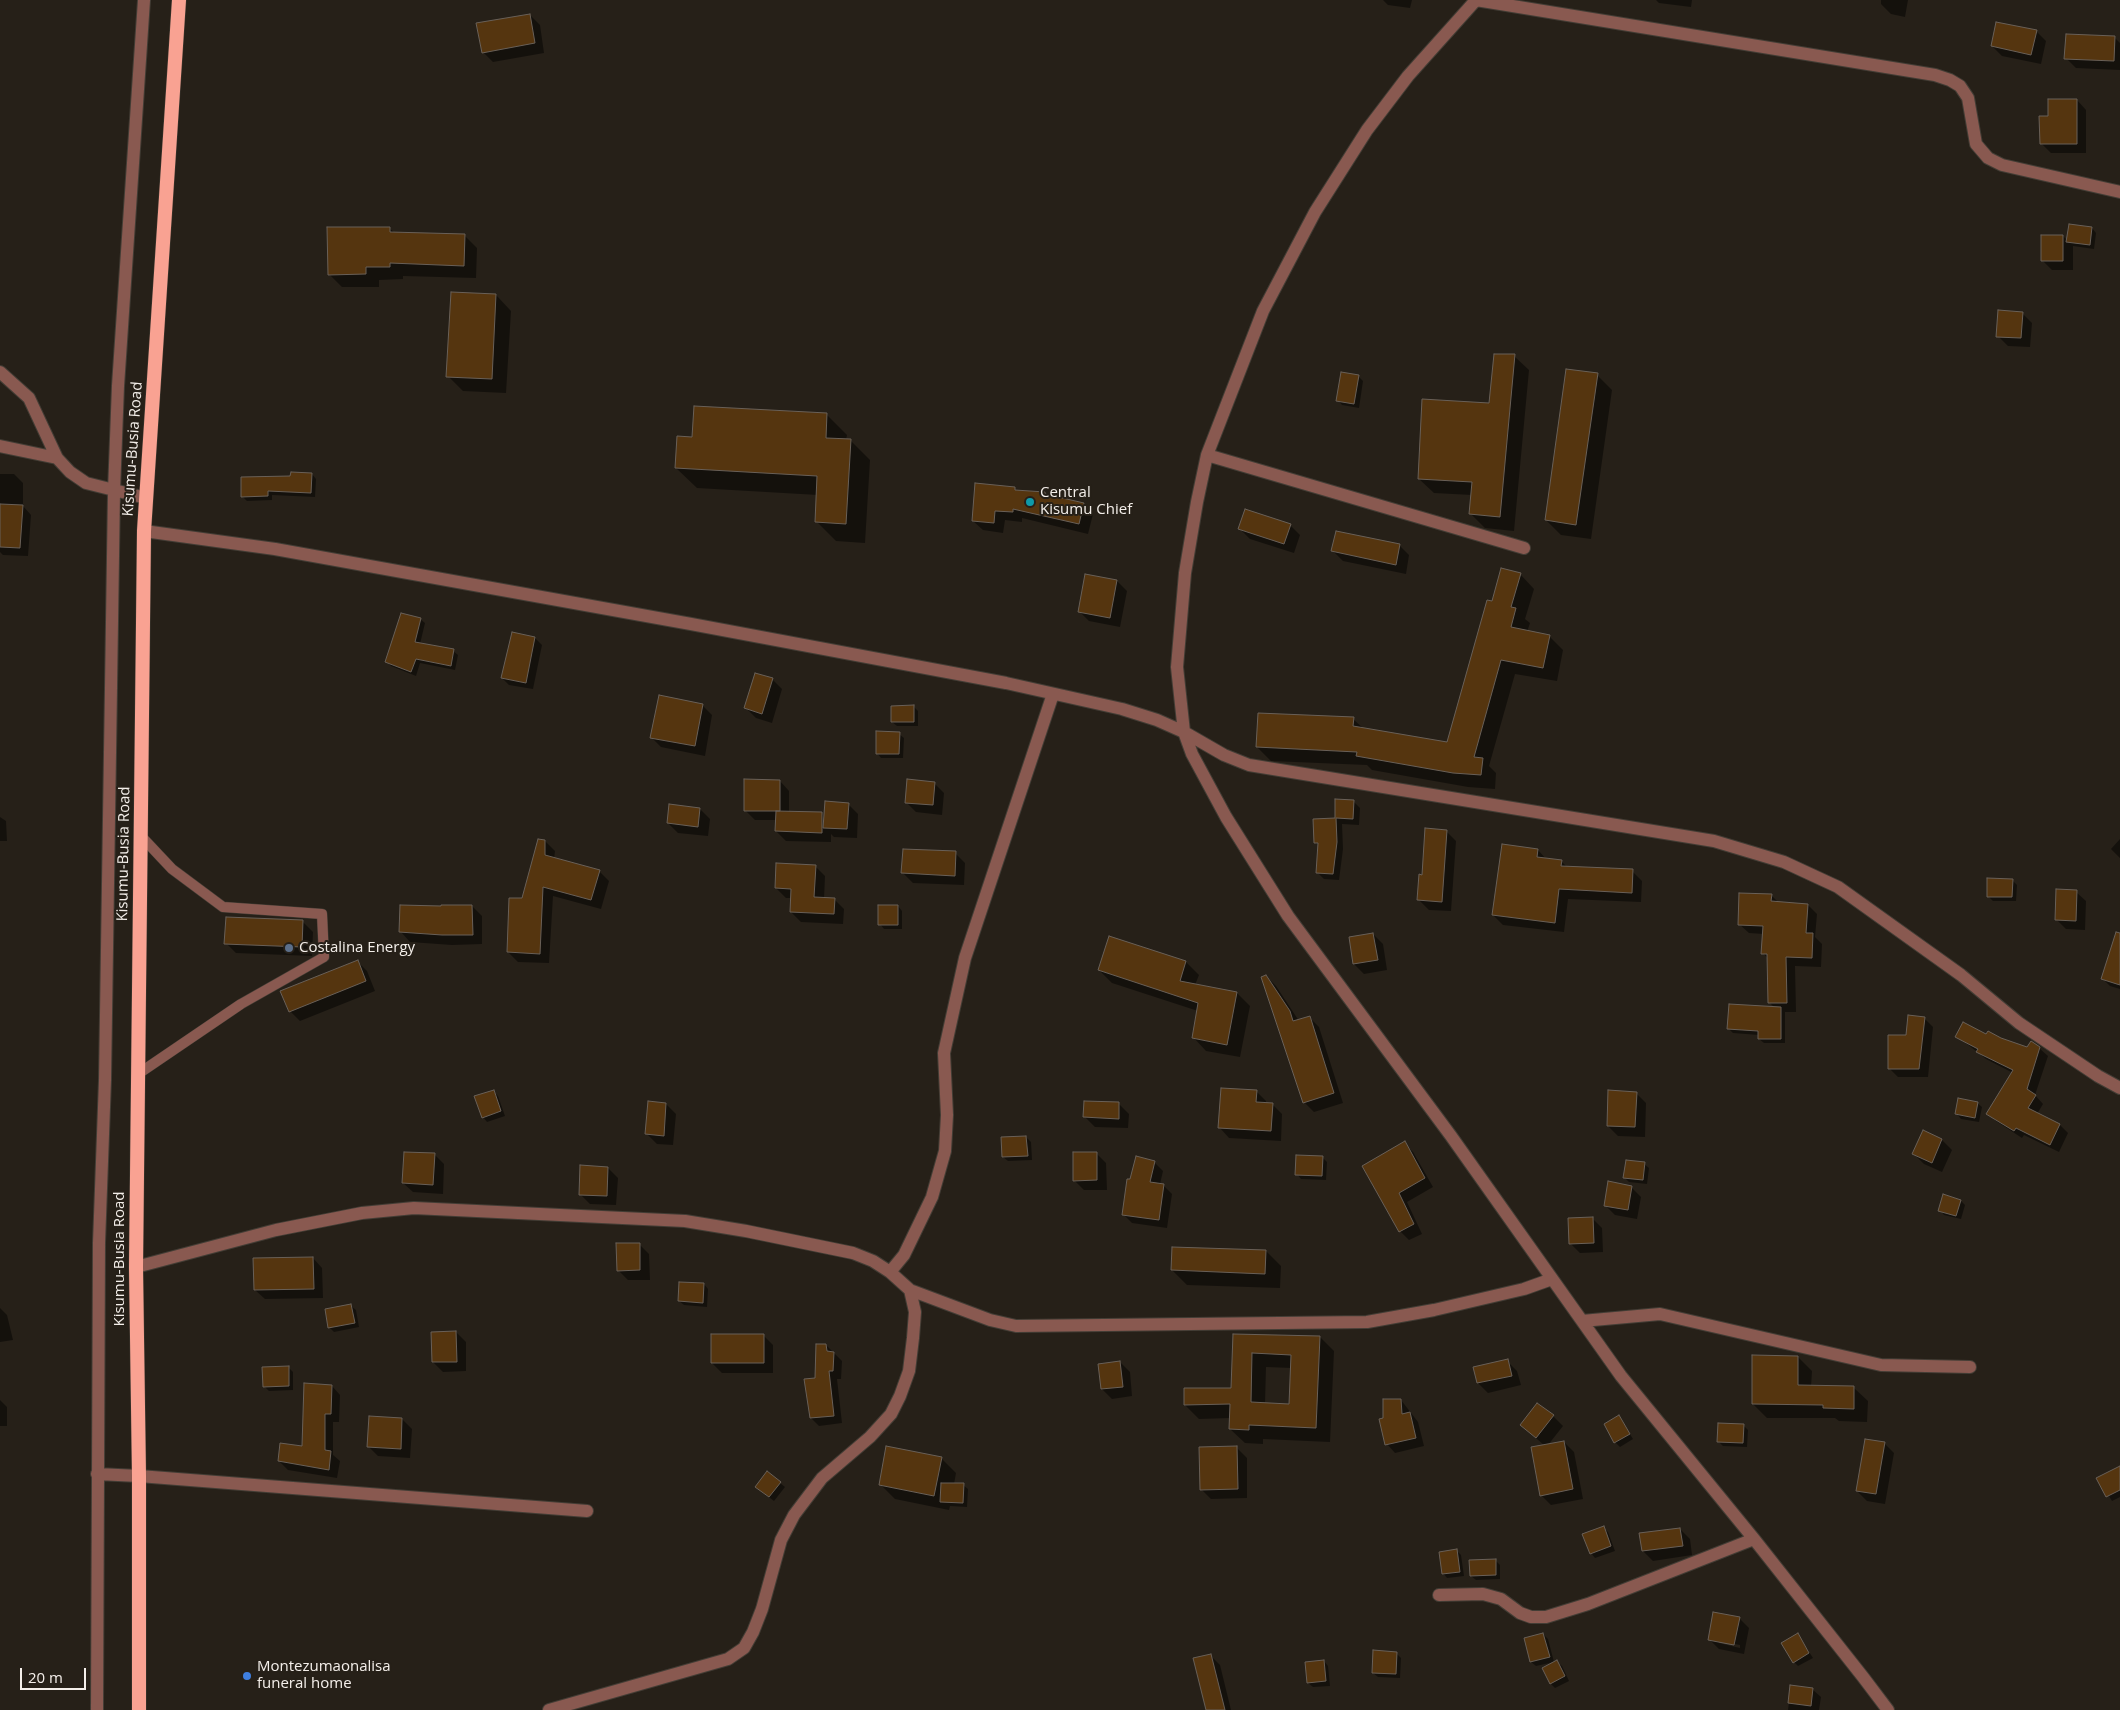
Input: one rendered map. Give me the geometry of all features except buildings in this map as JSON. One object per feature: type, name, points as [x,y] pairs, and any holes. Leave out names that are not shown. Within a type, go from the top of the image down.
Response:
[{"type":"highway","name":"Kisumu-Busia Road","points":[[139,1710],[139,1476],[136,1267],[144,532],[179,0]]},
{"type":"street","points":[[98,1710],[97,1474],[100,1243],[108,728],[114,491],[118,386],[144,0]]},
{"type":"street","points":[[1888,1710],[1754,1539],[1621,1376],[1377,1034],[1288,916],[1226,817],[1192,754],[1184,732],[1177,667],[1185,573],[1208,455],[1263,311],[1316,212],[1379,114],[1408,76],[1476,0],[1935,75],[1960,86],[1968,98],[1976,144],[1988,158],[2002,165],[2120,192]]},
{"type":"street","points":[[0,372],[29,398],[57,458],[70,472],[86,483],[146,498]]},
{"type":"street","points":[[0,446],[57,458]]},
{"type":"street","points":[[1208,455],[1524,548]]},
{"type":"street","points":[[144,532],[274,549],[1006,683],[1122,709],[1157,720],[1184,732],[1224,755],[1249,765],[1714,841],[1784,862],[1838,887],[1960,975],[2019,1024],[2098,1076],[2120,1088]]},
{"type":"street","points":[[890,1272],[904,1255],[932,1197],[944,1151],[947,1116],[944,1053],[965,958],[1053,694]]},
{"type":"street","points":[[136,1267],[276,1230],[362,1213],[414,1208],[685,1221],[746,1231],[854,1253],[873,1261],[890,1272],[910,1290],[990,1320],[1016,1326],[1367,1322],[1434,1310],[1524,1289],[1552,1280]]},
{"type":"street","points":[[549,1710],[728,1659],[744,1648],[762,1609],[781,1540],[794,1515],[822,1478],[870,1438],[891,1414],[900,1396],[909,1370],[913,1338],[915,1312],[910,1290]]},
{"type":"street","points":[[1582,1320],[1660,1314],[1881,1365],[1970,1367]]},
{"type":"street","points":[[97,1474],[587,1511]]},
{"type":"street","points":[[1439,1595],[1483,1594],[1501,1599],[1520,1613],[1531,1617],[1546,1617],[1588,1604],[1754,1539]]},
{"type":"lane","points":[[138,1074],[241,1004],[324,957],[322,914],[223,907],[172,869],[140,835]]},
{"type":"place","name":"Central Kisumu Chief","points":[[1030,502]]},
{"type":"place","name":"Costalina Energy","points":[[289,948]]},
{"type":"place","name":"Montezumaonalisa funeral home","points":[[247,1676]]}]
